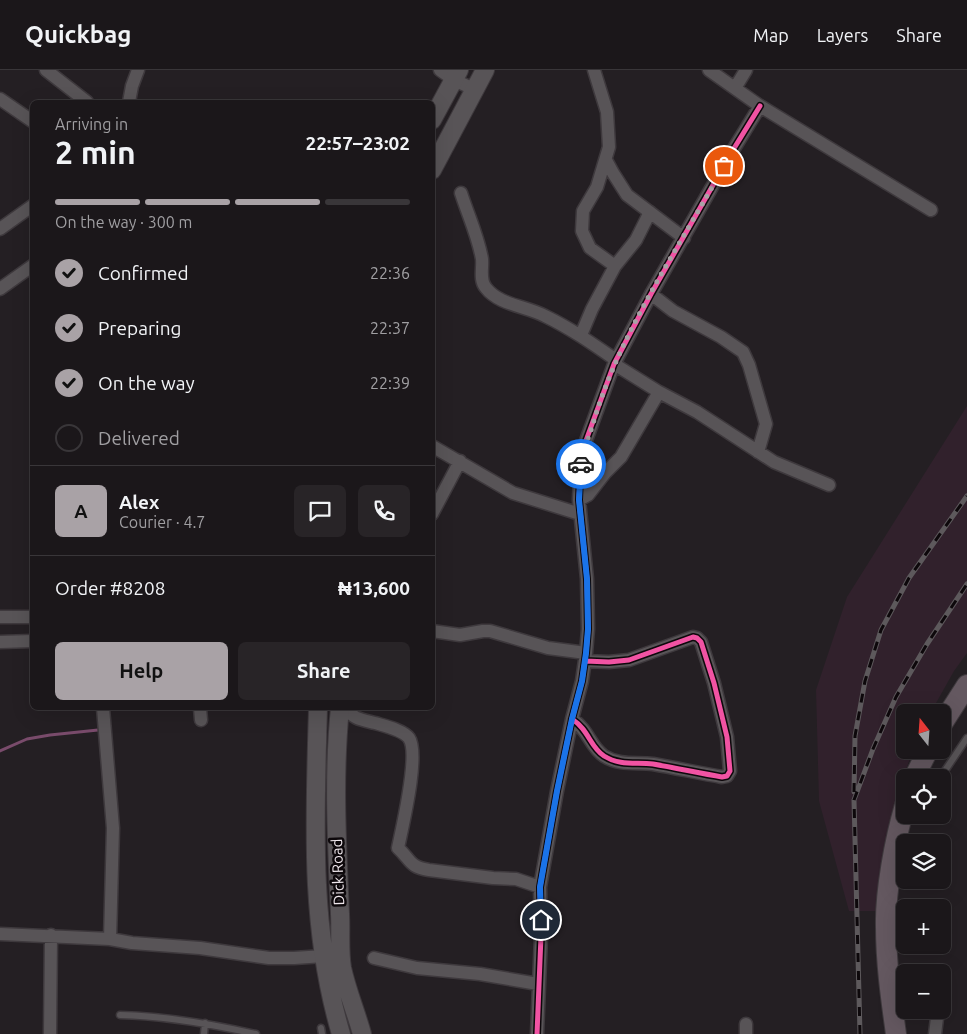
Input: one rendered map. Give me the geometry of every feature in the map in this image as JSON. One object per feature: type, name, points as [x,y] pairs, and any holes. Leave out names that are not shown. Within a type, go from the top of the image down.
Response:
[{"type":"highway","points":[[951,710],[967,685]]},
{"type":"highway","points":[[896,1034],[888,972],[886,907],[901,824]]},
{"type":"main road","points":[[435,165],[485,70]]},
{"type":"main road","points":[[435,113],[451,73]]},
{"type":"main road","name":"Dick Road","points":[[318,710],[315,841],[318,913],[333,1008],[341,1034]]},
{"type":"main road","name":"Dick Road","points":[[340,710],[336,769],[340,952],[347,986],[362,1034]]},
{"type":"street","points":[[46,70],[84,100]]},
{"type":"street","points":[[129,100],[138,70]]},
{"type":"street","points":[[594,70],[608,112],[609,147],[597,187],[583,211],[582,231],[590,248],[615,266]]},
{"type":"street","points":[[709,70],[760,106],[931,210]]},
{"type":"street","points":[[735,88],[746,70]]},
{"type":"street","points":[[451,73],[476,90]]},
{"type":"street","points":[[0,99],[30,120]]},
{"type":"street","points":[[536,1034],[541,936],[540,887],[572,719],[582,681],[588,629],[587,579],[579,500],[584,446],[615,362],[651,294],[760,106]]},
{"type":"street","points":[[606,160],[627,194],[684,238]]},
{"type":"street","points":[[461,193],[478,243],[483,266],[482,276],[486,288],[504,301],[542,314],[581,335],[615,362],[659,392],[697,412],[774,462],[830,485]]},
{"type":"street","points":[[0,229],[30,207]]},
{"type":"street","points":[[581,335],[592,309],[615,266],[636,240],[650,212]]},
{"type":"street","points":[[0,289],[30,267]]},
{"type":"street","points":[[651,294],[673,311],[721,337],[743,352],[749,365],[766,424],[758,452]]},
{"type":"street","points":[[579,500],[588,495],[605,473],[621,457],[659,392]]},
{"type":"street","points":[[435,448],[514,493],[580,514]]},
{"type":"street","points":[[435,508],[460,461]]},
{"type":"street","points":[[0,617],[30,617]]},
{"type":"street","points":[[435,631],[460,635],[490,631],[548,648],[609,662],[629,660],[693,637],[697,638],[701,642],[716,692],[727,737],[730,771],[727,776],[722,777],[651,764],[614,761],[601,754],[583,727],[572,719]]},
{"type":"street","points":[[0,642],[30,641]]},
{"type":"street","points":[[103,710],[113,828],[110,938]]},
{"type":"street","points":[[347,710],[356,718],[385,726],[406,735],[412,744],[412,764],[407,808],[398,848],[412,864],[421,869],[516,879],[540,887]]},
{"type":"street","points":[[0,934],[110,938],[132,943],[200,948],[269,958],[324,956]]},
{"type":"street","points":[[50,1034],[51,935]]},
{"type":"street","points":[[374,958],[417,968],[480,974],[538,984]]},
{"type":"street","points":[[935,1034],[937,1019]]},
{"type":"lane","points":[[946,769],[967,738]]},
{"type":"lane","points":[[120,1015],[205,1023],[256,1034]]},
{"type":"lane","points":[[204,1034],[205,1023]]},
{"type":"shaded area","points":[[967,406],[967,653],[954,671],[935,704],[896,704],[896,759],[910,759],[906,769],[896,769],[896,798],[881,878],[878,911],[849,911],[819,801],[816,690],[847,597]]},
{"type":"waterway","points":[[0,751],[27,739],[98,730]]},
{"type":"railway","points":[[854,792],[855,736],[865,681],[881,630],[909,578],[967,496]]},
{"type":"railway","points":[[860,1034],[854,800],[873,749],[896,697],[927,644],[967,584]]},
{"type":"cycle path","points":[[537,1034],[541,936],[540,887],[557,791],[582,681],[588,629],[587,579],[579,500],[584,446],[614,364],[651,294],[760,106]]},
{"type":"cycle path","points":[[572,719],[578,723],[599,752],[616,761],[653,764],[722,777],[727,776],[730,771],[727,737],[714,683],[701,642],[697,638],[693,637],[629,660],[609,662],[585,661]]},
{"type":"way so far","points":[[581,464],[584,446],[598,403],[614,364],[651,294],[724,166]]},
{"type":"route","points":[[541,920],[540,887],[557,791],[582,681],[586,653],[588,629],[587,579],[579,500],[581,464]]}]
